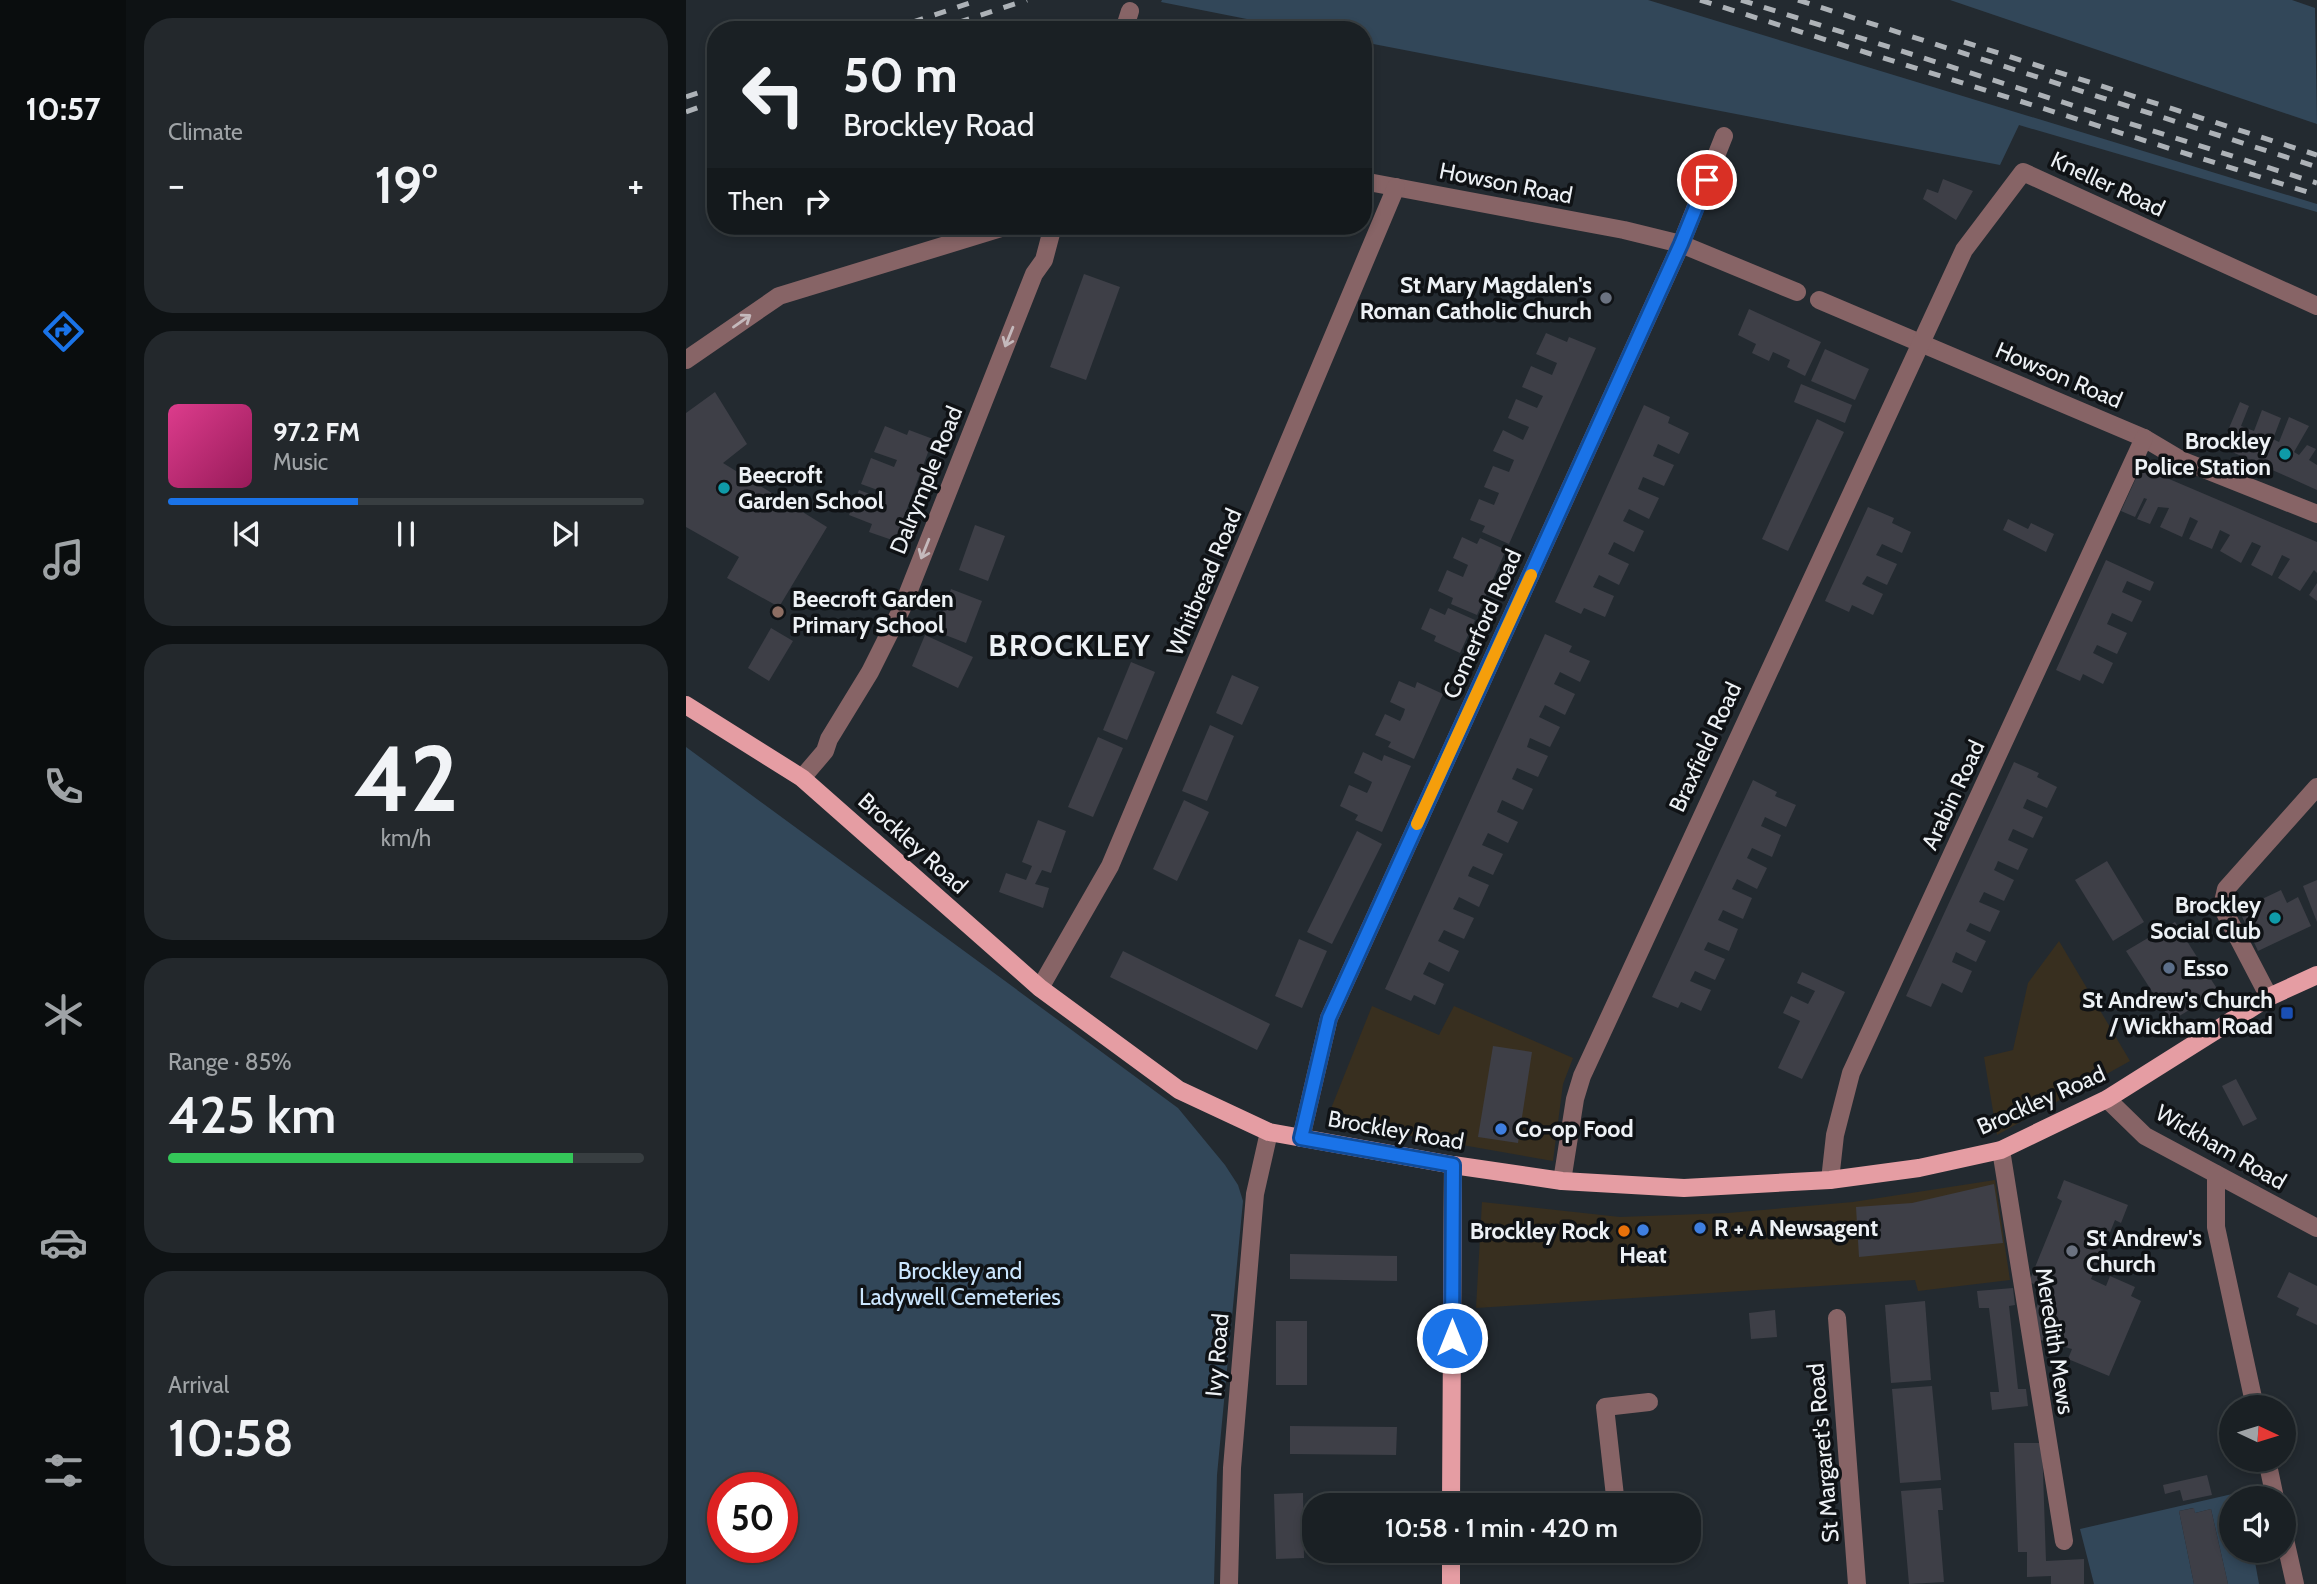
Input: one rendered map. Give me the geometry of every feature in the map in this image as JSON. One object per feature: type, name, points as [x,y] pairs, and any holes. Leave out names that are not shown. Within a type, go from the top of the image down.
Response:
[{"type":"main road","name":"Brockley Road","points":[[686,705],[803,778],[1040,988],[1179,1090],[1269,1132],[1453,1165],[1562,1181],[1684,1188],[1830,1180],[1919,1168],[2001,1150],[2107,1099],[2269,997],[2317,975]]},
{"type":"main road","points":[[1451,1493],[1453,1165]]},
{"type":"main road","points":[[1451,1563],[1451,1584]]},
{"type":"street","points":[[1127,21],[1130,12]]},
{"type":"street","name":"Comerford Road","points":[[1301,1138],[1329,1018],[1681,244],[1724,136]]},
{"type":"street","name":"Kneller Road","points":[[1921,342],[1964,250],[2023,172],[2317,306]]},
{"type":"street","name":"Howson Road","points":[[1372,182],[1624,230],[1681,244],[1797,292]]},
{"type":"street","name":"Whitbread Road","points":[[1040,988],[1110,866],[1396,187]]},
{"type":"street","points":[[686,360],[779,296],[979,235]]},
{"type":"street","name":"Dalrymple Road","points":[[803,778],[825,751],[829,739],[891,632],[1034,274],[1044,260],[1051,235]]},
{"type":"street","name":"Howson Road","points":[[1819,300],[2144,438],[2181,460],[2317,514]]},
{"type":"street","name":"Braxfield Road","points":[[1562,1181],[1575,1099],[1582,1076],[1921,342]]},
{"type":"street","name":"Arabin Road","points":[[1830,1180],[1835,1135],[1851,1073],[2144,438]]},
{"type":"street","points":[[2269,997],[2222,907],[2227,889],[2317,787]]},
{"type":"street","name":"Wickham Road","points":[[2107,1099],[2145,1136],[2317,1228]]},
{"type":"street","name":"Ivy Road","points":[[1229,1584],[1232,1468],[1255,1194],[1269,1132]]},
{"type":"street","name":"Meredith Mews","points":[[2001,1150],[2064,1541]]},
{"type":"street","points":[[2216,1174],[2216,1227],[2252,1395]]},
{"type":"street","name":"St Margaret's Road","points":[[1837,1318],[1857,1584]]},
{"type":"street","points":[[1615,1493],[1605,1407],[1649,1402]]},
{"type":"street","points":[[2290,1563],[2295,1584]]},
{"type":"shaded area","points":[[2059,941],[2130,1061],[1997,1135],[1984,1057],[2013,1050],[2028,983]]},
{"type":"shaded area","points":[[1372,1006],[1439,1035],[1454,1006],[1573,1058],[1563,1084],[1553,1161],[1326,1121]]},
{"type":"shaded area","points":[[1995,1180],[2010,1280],[1918,1291],[1915,1280],[1476,1308],[1482,1202],[1620,1217],[1728,1213],[1853,1202]]},
{"type":"green space","points":[[1648,0],[2317,204],[2317,212],[2019,125],[2000,165],[1372,44],[1372,21],[1257,21],[1161,2]]},
{"type":"green space","points":[[1950,0],[2292,0],[2315,8],[2317,124]]},
{"type":"green space","name":"Brockley and Ladywell Cemeteries","points":[[686,747],[1178,1108],[1238,1185],[1243,1201],[1217,1475],[1214,1584],[686,1584]]},
{"type":"green space","points":[[2219,1497],[2219,1544],[2211,1509],[2195,1513],[2193,1508],[2179,1511],[2194,1584],[2094,1584],[2080,1529]]},
{"type":"green space","points":[[2223,1563],[2255,1563],[2259,1584],[2228,1584]]},
{"type":"building","points":[[1943,179],[1973,191],[1956,220],[1923,199],[1927,189],[1938,193]]},
{"type":"building","points":[[1084,274],[1120,287],[1086,380],[1050,367]]},
{"type":"building","points":[[1749,309],[1821,342],[1805,376],[1787,367],[1790,360],[1773,352],[1769,361],[1752,353],[1756,344],[1738,335]]},
{"type":"building","points":[[1546,333],[1567,342],[1569,337],[1596,348],[1509,544],[1482,532],[1485,526],[1470,520],[1479,499],[1494,505],[1499,493],[1484,487],[1493,466],[1509,472],[1514,460],[1493,451],[1503,430],[1523,440],[1529,427],[1508,418],[1516,399],[1537,408],[1543,396],[1522,387],[1531,366],[1552,375],[1557,363],[1536,354]]},
{"type":"building","points":[[1825,349],[1869,369],[1855,400],[1811,381]]},
{"type":"building","points":[[1801,384],[1852,405],[1845,423],[1794,402]]},
{"type":"building","name":"Beecroft Garden School","points":[[715,392],[747,444],[723,463],[827,527],[779,607],[727,578],[739,557],[686,527],[686,413]]},
{"type":"building","points":[[2240,402],[2249,406],[2241,426],[2254,431],[2262,410],[2281,418],[2273,439],[2279,442],[2289,417],[2309,426],[2294,452],[2299,455],[2307,445],[2316,449],[2309,460],[2317,465],[2317,490],[2221,447]]},
{"type":"building","points":[[1644,405],[1670,417],[1668,423],[1689,433],[1679,454],[1658,444],[1653,456],[1674,465],[1664,486],[1643,477],[1638,489],[1659,498],[1649,519],[1629,509],[1623,521],[1644,531],[1634,552],[1614,542],[1608,554],[1629,564],[1619,585],[1599,575],[1593,587],[1614,596],[1605,617],[1584,608],[1581,614],[1555,602]]},
{"type":"building","points":[[1817,419],[1844,432],[1788,551],[1762,539]]},
{"type":"building","points":[[885,426],[907,435],[909,430],[933,439],[895,541],[869,532],[872,524],[849,515],[859,490],[883,499],[886,493],[861,484],[871,458],[894,467],[897,460],[874,452]]},
{"type":"building","points":[[2141,467],[2317,542],[2317,573],[2314,570],[2300,591],[2278,578],[2290,559],[2282,555],[2272,576],[2251,565],[2261,546],[2252,542],[2241,563],[2220,551],[2230,535],[2220,530],[2212,549],[2189,539],[2198,521],[2190,517],[2182,537],[2160,527],[2169,508],[2158,507],[2150,524],[2137,519],[2147,499],[2144,498],[2135,517],[2121,511]]},
{"type":"building","points":[[1868,507],[1894,518],[1892,523],[1911,532],[1902,553],[1882,544],[1876,555],[1897,564],[1887,585],[1867,576],[1862,584],[1883,594],[1873,615],[1852,605],[1849,612],[1825,601]]},
{"type":"building","points":[[2008,519],[2028,529],[2031,523],[2054,534],[2046,552],[2003,530]]},
{"type":"building","points":[[975,525],[1005,536],[988,581],[959,570]]},
{"type":"building","points":[[1462,537],[1477,544],[1480,538],[1506,550],[1477,615],[1451,604],[1453,598],[1438,591],[1447,570],[1463,577],[1468,565],[1453,558]]},
{"type":"building","points":[[2106,560],[2154,582],[2150,591],[2127,581],[2122,592],[2142,601],[2132,622],[2112,613],[2107,624],[2127,633],[2117,654],[2097,645],[2093,653],[2113,663],[2103,684],[2083,674],[2080,681],[2056,670]]},
{"type":"building","points":[[2317,583],[2317,601],[2309,595]]},
{"type":"building","points":[[951,589],[982,601],[966,643],[935,631]]},
{"type":"building","points":[[1430,608],[1445,615],[1448,608],[1475,620],[1460,653],[1434,641],[1436,636],[1421,629]]},
{"type":"building","points":[[771,628],[793,641],[769,681],[748,668]]},
{"type":"building","points":[[1545,634],[1572,646],[1569,652],[1590,661],[1580,682],[1560,672],[1554,684],[1575,694],[1565,715],[1545,705],[1539,717],[1560,727],[1550,747],[1530,738],[1527,747],[1548,756],[1538,777],[1517,768],[1512,779],[1533,789],[1523,810],[1502,800],[1497,812],[1518,822],[1508,843],[1488,833],[1482,845],[1503,854],[1493,875],[1473,866],[1470,871],[1468,876],[1489,885],[1479,907],[1459,897],[1453,909],[1474,918],[1464,939],[1444,930],[1438,941],[1459,951],[1449,972],[1429,962],[1423,974],[1444,984],[1435,1005],[1414,995],[1411,1001],[1385,989]]},
{"type":"building","points":[[925,635],[973,657],[958,688],[912,666]]},
{"type":"building","points":[[1131,662],[1155,672],[1127,740],[1103,730]]},
{"type":"building","points":[[1232,675],[1259,687],[1242,725],[1216,713]]},
{"type":"building","points":[[1399,681],[1415,688],[1417,682],[1443,694],[1414,759],[1388,747],[1391,742],[1375,735],[1385,714],[1400,721],[1403,715],[1405,709],[1390,702]]},
{"type":"building","points":[[1210,725],[1234,736],[1207,801],[1182,791]]},
{"type":"building","points":[[1098,737],[1123,748],[1093,817],[1068,807]]},
{"type":"building","points":[[1363,752],[1382,761],[1384,755],[1411,766],[1382,832],[1355,820],[1358,815],[1340,806],[1349,785],[1367,793],[1370,787],[1372,782],[1354,773]]},
{"type":"building","points":[[2014,762],[2039,773],[2037,777],[2057,787],[2047,808],[2027,799],[2023,808],[2043,817],[2033,838],[2013,829],[2008,840],[2028,849],[2018,870],[1998,861],[1994,870],[2014,880],[2004,901],[1984,892],[1979,902],[2000,911],[1990,932],[1970,923],[1966,931],[1986,941],[1976,962],[1956,952],[1952,962],[1972,971],[1962,993],[1942,983],[1931,1007],[1906,996]]},
{"type":"building","points":[[1753,780],[1777,792],[1775,796],[1796,805],[1786,827],[1765,817],[1761,826],[1781,835],[1772,857],[1752,848],[1747,858],[1767,868],[1757,889],[1737,879],[1732,889],[1752,898],[1743,919],[1723,910],[1718,920],[1738,929],[1729,951],[1708,942],[1704,950],[1725,959],[1715,980],[1695,971],[1690,981],[1711,990],[1701,1011],[1681,1002],[1678,1008],[1652,997]]},
{"type":"building","points":[[1184,800],[1209,812],[1177,881],[1153,869]]},
{"type":"building","points":[[1038,820],[1066,831],[1051,873],[1042,870],[1035,884],[1049,888],[1043,908],[999,892],[1006,873],[1026,880],[1032,866],[1022,862]]},
{"type":"building","points":[[1357,831],[1382,844],[1332,944],[1307,932]]},
{"type":"building","points":[[2107,861],[2144,922],[2113,941],[2075,880]]},
{"type":"building","points":[[2317,880],[2317,922],[2303,886]]},
{"type":"building","name":"Brockley Social Club","points":[[2281,890],[2287,903],[2298,897],[2311,926],[2258,951],[2239,910]]},
{"type":"building","points":[[2175,922],[2219,992],[2171,1021],[2126,951]]},
{"type":"building","points":[[1299,939],[1327,951],[1302,1008],[1275,996]]},
{"type":"building","points":[[1123,951],[1270,1024],[1257,1050],[1110,977]]},
{"type":"building","points":[[1802,972],[1845,992],[1802,1079],[1778,1068],[1800,1021],[1783,1013],[1791,996],[1808,1004],[1815,991],[1797,983]]},
{"type":"building","points":[[1493,1046],[1532,1052],[1518,1143],[1478,1137]]},
{"type":"building","points":[[2236,1079],[2257,1119],[2243,1126],[2222,1086]]},
{"type":"building","points":[[2064,1180],[2128,1205],[2121,1223],[2115,1220],[2091,1279],[2106,1286],[2110,1276],[2135,1287],[2131,1296],[2141,1301],[2109,1376],[2068,1359],[2072,1349],[2037,1339],[2032,1319],[2044,1288],[2029,1282],[2062,1201],[2057,1198]]},
{"type":"building","points":[[1994,1184],[2003,1243],[1859,1257],[1856,1207],[1912,1203]]},
{"type":"building","points":[[1290,1254],[1397,1256],[1397,1281],[1290,1279]]},
{"type":"building","points":[[2289,1272],[2317,1286],[2317,1325],[2296,1315],[2299,1308],[2277,1297]]},
{"type":"building","points":[[2013,1288],[2015,1305],[2009,1306],[2018,1389],[2026,1389],[2028,1406],[1992,1410],[1990,1392],[1999,1392],[1989,1308],[1979,1308],[1977,1291]]},
{"type":"building","points":[[1925,1301],[1931,1380],[1891,1383],[1885,1305]]},
{"type":"building","points":[[1775,1310],[1777,1337],[1751,1339],[1749,1313]]},
{"type":"building","points":[[1276,1321],[1307,1321],[1307,1385],[1276,1385]]},
{"type":"building","points":[[1932,1386],[1941,1480],[1900,1483],[1892,1389]]},
{"type":"building","points":[[1290,1426],[1397,1427],[1396,1455],[1290,1454]]},
{"type":"building","points":[[2014,1443],[2042,1443],[2046,1561],[2084,1559],[2084,1584],[2051,1584],[2051,1576],[2027,1577],[2027,1552],[2018,1552]]},
{"type":"building","points":[[2207,1475],[2212,1495],[2183,1501],[2180,1490],[2165,1494],[2163,1485]]},
{"type":"building","points":[[1941,1488],[1943,1510],[1938,1510],[1944,1582],[1909,1584],[1901,1491]]},
{"type":"building","points":[[1302,1493],[1302,1558],[1276,1559],[1274,1494]]},
{"type":"building","points":[[2194,1508],[2195,1513],[2211,1509],[2219,1544],[2219,1563],[2223,1563],[2228,1584],[2194,1584],[2179,1511]]},
{"type":"railway","points":[[916,21],[979,0]]},
{"type":"railway","points":[[963,21],[1027,0]]},
{"type":"railway","points":[[1700,0],[2317,195]]},
{"type":"railway","points":[[1741,0],[2317,183]]},
{"type":"railway","points":[[1798,0],[2317,167]]},
{"type":"railway","points":[[1964,42],[2317,155]]},
{"type":"railway","points":[[686,97],[707,90]]},
{"type":"railway","points":[[686,112],[707,104]]},
{"type":"slow traffic","points":[[1417,824],[1531,575]]},
{"type":"place","name":"St Mary Magdalen's Roman Catholic Church","points":[[1606,298]]},
{"type":"place","name":"Brockley Police Station","points":[[2285,454]]},
{"type":"place","name":"Beecroft Garden School","points":[[724,488]]},
{"type":"place","name":"Beecroft Garden Primary School","points":[[778,612]]},
{"type":"place","name":"Brockley Social Club","points":[[2275,918]]},
{"type":"place","name":"Esso","points":[[2169,968]]},
{"type":"place","name":"St Andrew's Church / Wickham Road","points":[[2287,1013]]},
{"type":"place","name":"Co-op Food","points":[[1501,1129]]},
{"type":"place","name":"R + A Newsagent","points":[[1700,1228]]},
{"type":"place","name":"Heat","points":[[1643,1230]]},
{"type":"place","name":"Brockley Rock","points":[[1624,1231]]},
{"type":"place","name":"St Andrew's Church","points":[[2072,1251]]},
{"type":"district","name":"BROCKLEY","points":[[1070,645]]},
{"type":"route","points":[[1452,1338],[1453,1165],[1301,1138],[1329,1018],[1681,244],[1707,180]]}]
